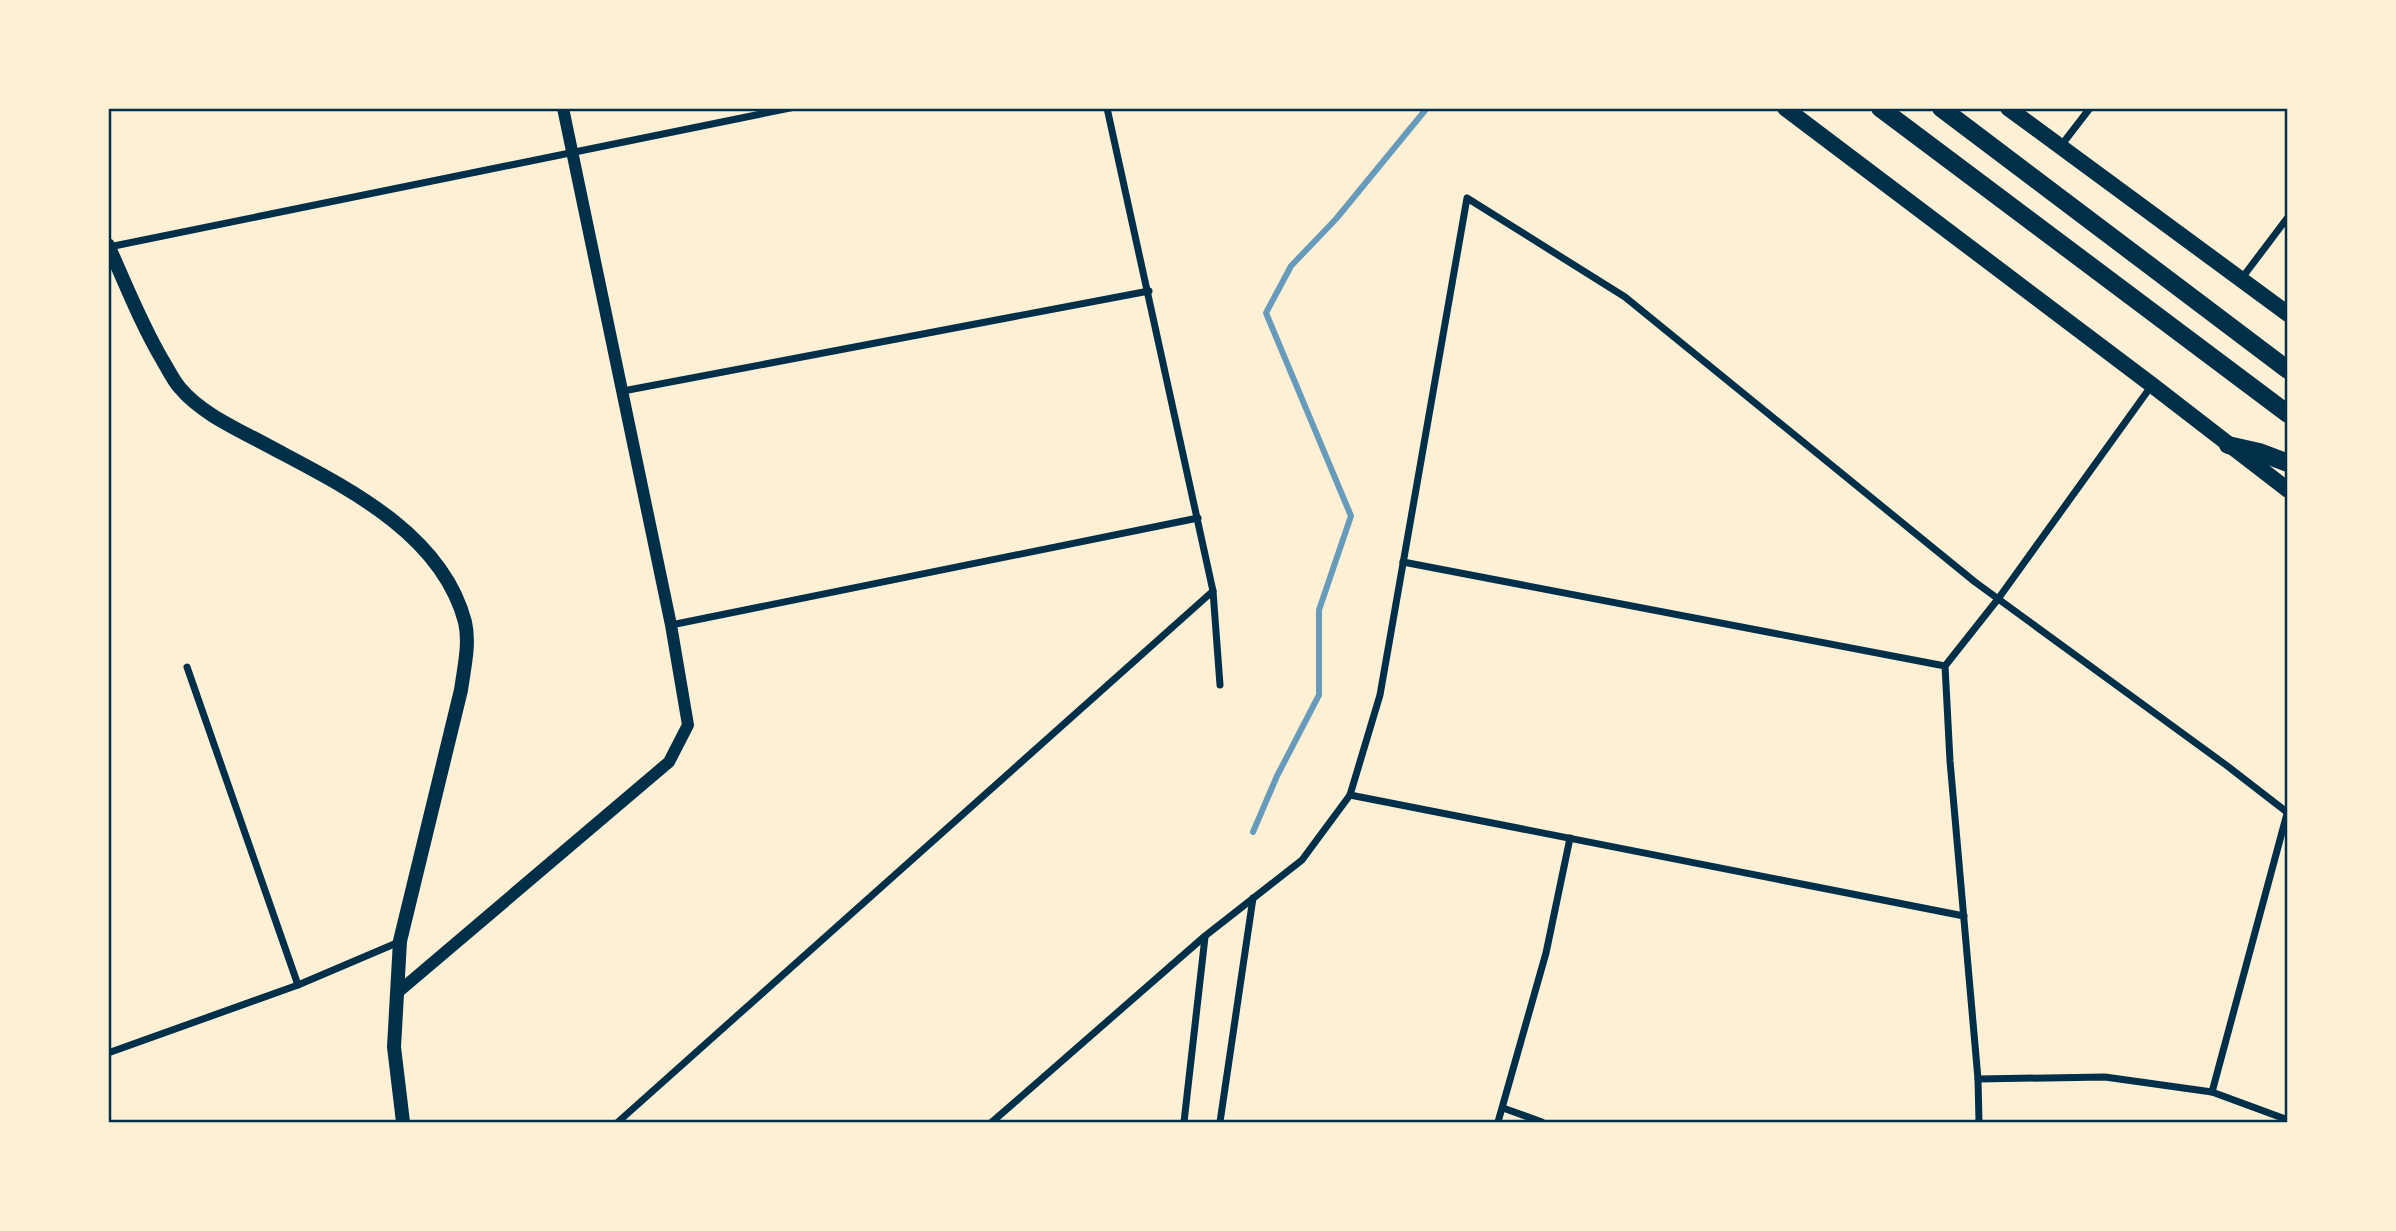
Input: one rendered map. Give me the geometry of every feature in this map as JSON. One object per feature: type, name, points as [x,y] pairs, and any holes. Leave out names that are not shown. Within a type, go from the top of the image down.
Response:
[{"type":"highway","points":[[1880,108],[2287,414]]},
{"type":"highway","points":[[1941,108],[2287,370]]},
{"type":"highway","points":[[2228,445],[2259,452],[2287,463]]},
{"type":"main road","points":[[1785,108],[2287,490]]},
{"type":"main road","points":[[2008,108],[2287,314]]},
{"type":"main road","points":[[109,246],[145,332],[179,387],[202,408],[342,486],[387,517],[420,546],[441,572],[465,622],[467,652],[461,690],[400,941],[394,1047],[403,1122]]},
{"type":"street","points":[[397,993],[670,762],[688,725],[671,625],[563,108]]},
{"type":"street","points":[[109,246],[790,108]]},
{"type":"street","points":[[1107,108],[1213,591],[1220,685]]},
{"type":"street","points":[[2059,148],[2090,108]]},
{"type":"street","points":[[992,1122],[1205,936],[1302,860],[1350,795],[1380,695],[1467,198],[1625,298],[1998,599],[2287,811],[2212,1092]]},
{"type":"street","points":[[2241,279],[2287,217]]},
{"type":"street","points":[[622,391],[1149,291]]},
{"type":"street","points":[[1979,1122],[1978,1079],[1950,761],[1945,666],[1998,599],[2152,385]]},
{"type":"street","points":[[671,625],[1198,518]]},
{"type":"street","points":[[1404,562],[1945,666]]},
{"type":"street","points":[[618,1122],[1213,591]]},
{"type":"street","points":[[187,667],[298,985]]},
{"type":"street","points":[[1350,795],[1964,916]]},
{"type":"street","points":[[1498,1122],[1546,953],[1570,838]]},
{"type":"street","points":[[1220,1122],[1254,897]]},
{"type":"street","points":[[1184,1122],[1205,936]]},
{"type":"street","points":[[108,1053],[298,985],[400,941]]},
{"type":"street","points":[[1978,1079],[2105,1077],[2212,1092],[2287,1120]]},
{"type":"street","points":[[1503,1108],[1542,1122]]},
{"type":"waterway","points":[[1253,832],[1277,776],[1319,695],[1319,610],[1351,516],[1266,313],[1291,266],[1336,219],[1427,108]]}]
